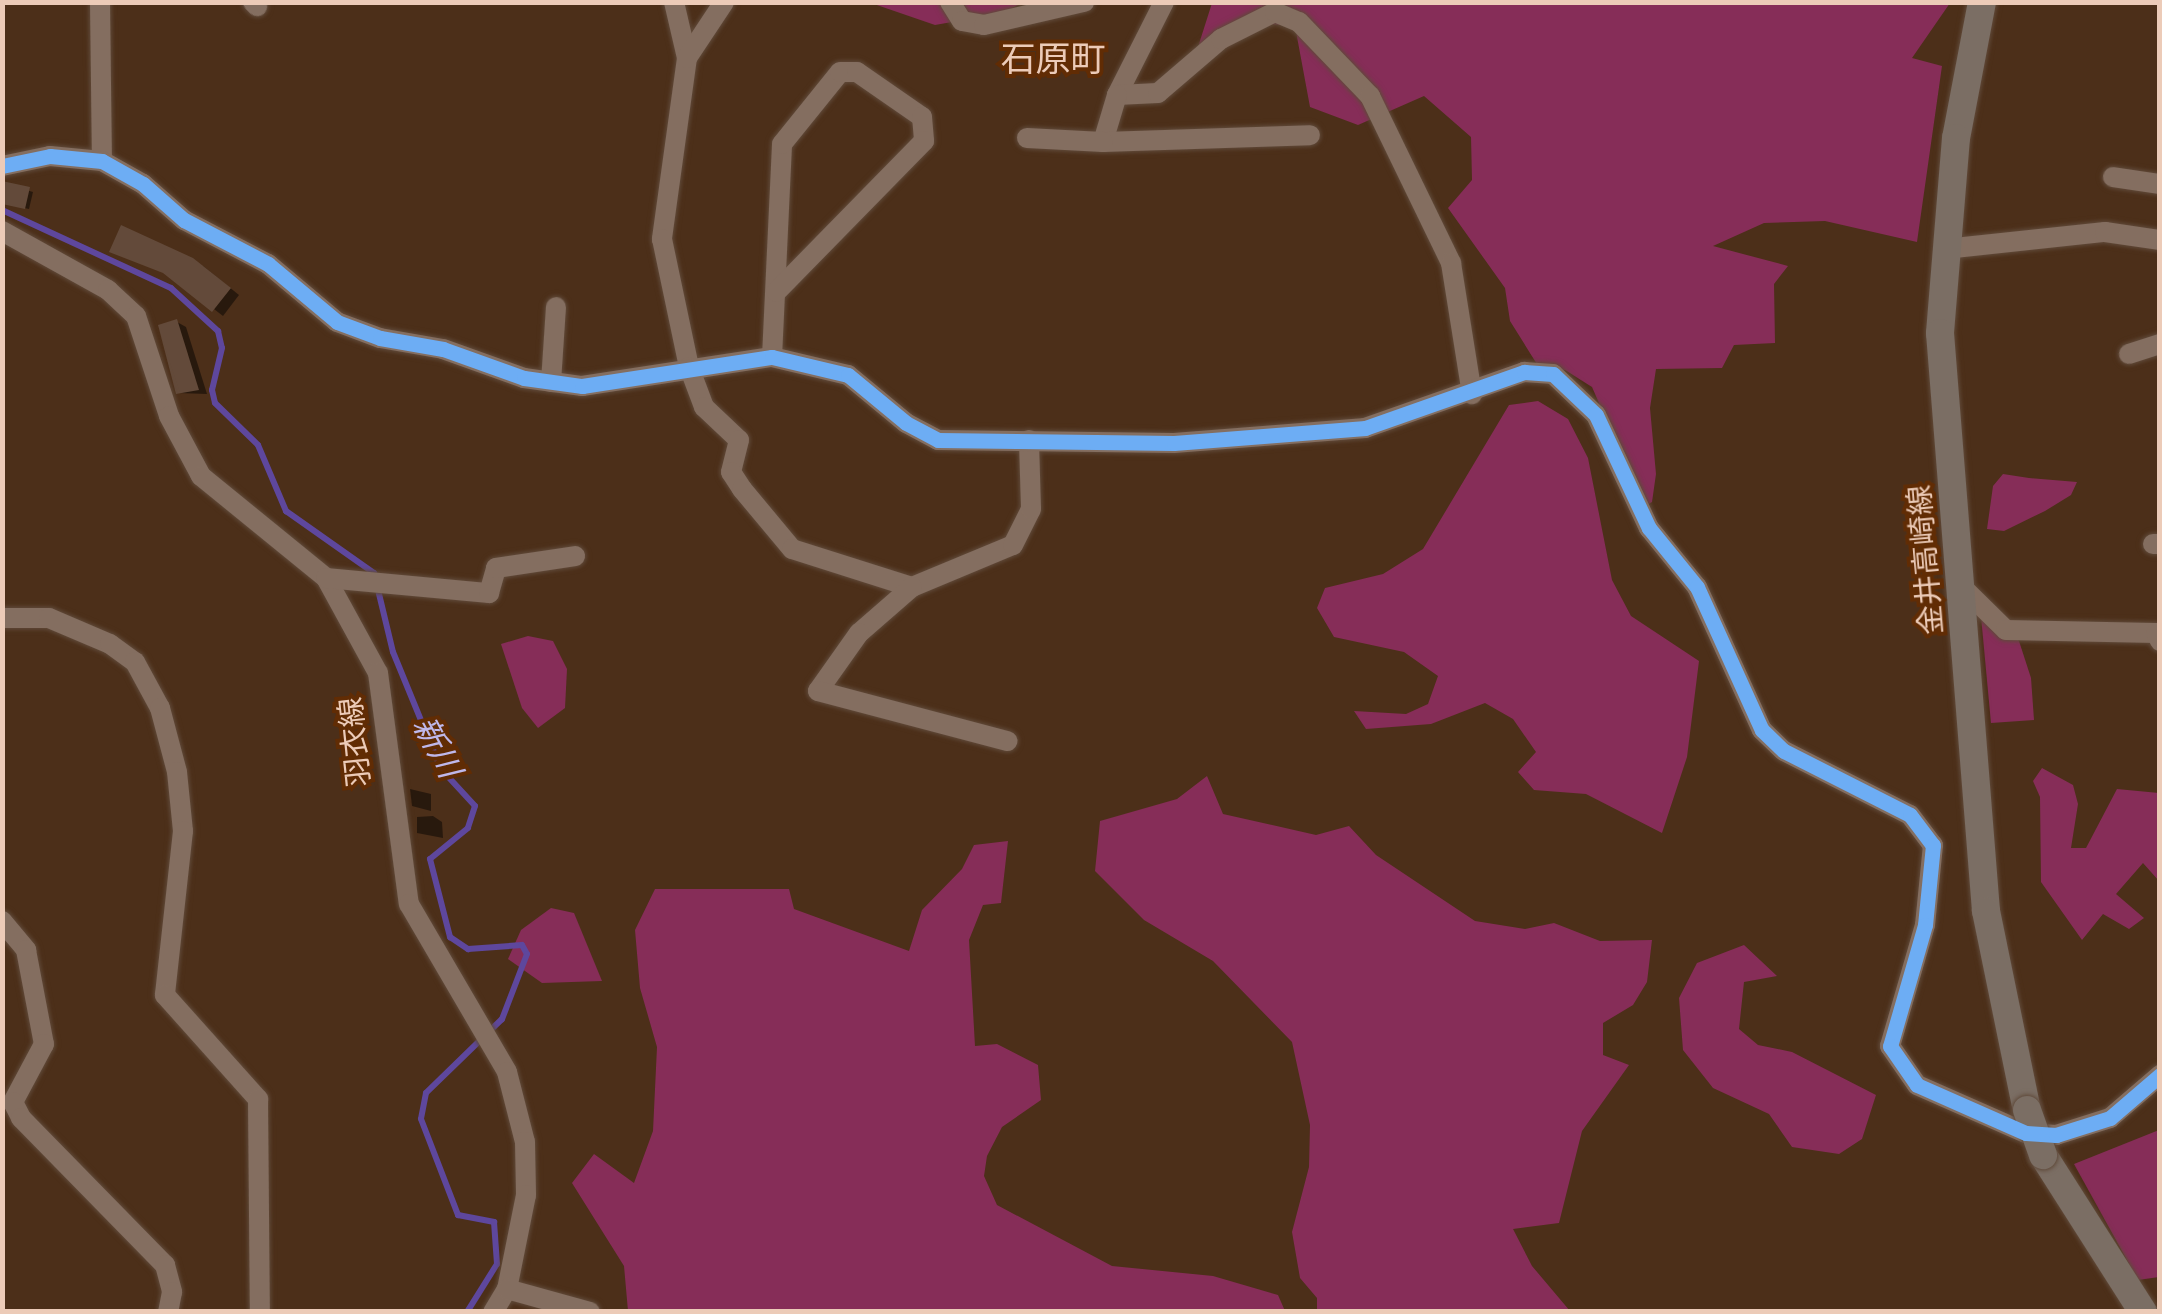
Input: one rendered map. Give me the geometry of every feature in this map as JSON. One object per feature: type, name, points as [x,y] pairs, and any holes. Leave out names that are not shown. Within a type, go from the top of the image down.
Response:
[{"type":"main road","name":"金井高崎線","points":[[1982,2],[1956,138],[1940,333],[1986,911],[2026,1110],[2043,1156],[2143,1312]]},
{"type":"street","points":[[100,2],[102,160]]},
{"type":"street","points":[[674,2],[687,58],[662,239],[689,366],[704,407],[739,440],[730,472],[792,549],[912,588]]},
{"type":"street","points":[[687,58],[724,2]]},
{"type":"street","points":[[950,2],[962,21],[984,25],[1084,2]]},
{"type":"street","points":[[1103,142],[1117,95],[1164,2]]},
{"type":"street","points":[[1117,95],[1158,93],[1221,39],[1256,19],[1275,12],[1299,22],[1370,96],[1451,263],[1472,394]]},
{"type":"street","points":[[772,357],[782,144],[840,72],[857,72],[922,118],[924,141],[776,292]]},
{"type":"street","points":[[1027,138],[1139,146],[1310,135]]},
{"type":"street","points":[[2,166],[50,156],[102,160],[143,184],[184,220],[268,264],[338,322],[551,382],[582,386],[689,366],[772,357],[848,375],[906,423],[938,440],[1174,443],[1365,428],[1472,394],[1524,372],[1553,374],[1596,415],[1649,528],[1697,587],[1762,730],[1784,751],[1910,815],[1933,846],[1925,925],[1890,1046],[1917,1086],[2026,1132],[2056,1134],[2110,1118],[2160,1075]]},
{"type":"street","points":[[2113,177],[2160,184]]},
{"type":"street","name":"羽衣線","points":[[2,231],[108,290],[136,316],[169,416],[200,476],[326,578],[378,672],[409,904],[507,1072],[521,1125],[526,1195],[507,1288],[493,1312]]},
{"type":"street","points":[[1945,249],[2105,232],[2160,240]]},
{"type":"street","points":[[551,382],[556,307]]},
{"type":"street","points":[[2129,354],[2160,344]]},
{"type":"street","points":[[1007,741],[818,691],[859,633],[912,588],[1013,546],[1031,509],[1029,440]]},
{"type":"street","points":[[326,578],[490,593],[496,568],[574,556]]},
{"type":"street","points":[[1961,586],[2006,630],[2156,633],[2160,641]]},
{"type":"street","points":[[2,618],[49,618],[110,644],[135,662],[160,708],[177,772],[184,831],[166,995],[258,1099],[260,1312]]},
{"type":"street","points":[[2,921],[26,950],[44,1044],[13,1102],[21,1118],[165,1265],[172,1292],[168,1312]]},
{"type":"street","points":[[507,1288],[590,1312]]},
{"type":"shaded area","points":[[871,3],[1022,3],[1003,13],[935,25]]},
{"type":"shaded area","points":[[1212,3],[1950,3],[1912,58],[1942,66],[1917,242],[1825,221],[1764,223],[1713,246],[1788,266],[1774,284],[1775,343],[1734,345],[1722,368],[1656,369],[1650,408],[1656,474],[1652,502],[1644,507],[1592,387],[1565,370],[1540,369],[1510,321],[1505,288],[1448,208],[1472,180],[1471,137],[1424,96],[1358,125],[1310,107],[1295,26],[1242,22],[1198,47]]},
{"type":"shaded area","points":[[1538,401],[1568,419],[1588,458],[1612,580],[1631,616],[1699,661],[1687,757],[1662,833],[1586,794],[1534,790],[1518,772],[1536,752],[1513,719],[1485,703],[1431,724],[1366,729],[1354,711],[1406,714],[1428,704],[1438,676],[1404,652],[1334,637],[1317,608],[1325,588],[1383,574],[1423,549],[1509,405]]},
{"type":"shaded area","points":[[2003,474],[2077,482],[2071,495],[2045,511],[2004,531],[1987,529],[1993,486]]},
{"type":"shaded area","points":[[1980,606],[2019,641],[2031,678],[2034,720],[1991,723]]},
{"type":"shaded area","points":[[528,636],[553,641],[567,669],[565,708],[538,728],[522,708],[501,644]]},
{"type":"shaded area","points":[[2042,768],[2073,785],[2078,804],[2071,848],[2086,848],[2117,789],[2159,793],[2159,881],[2143,863],[2116,894],[2144,918],[2129,929],[2103,914],[2082,940],[2041,882],[2040,797],[2033,781]]},
{"type":"shaded area","points":[[1207,776],[1223,814],[1316,835],[1349,826],[1376,855],[1475,921],[1525,929],[1554,923],[1600,941],[1652,940],[1647,982],[1633,1005],[1603,1023],[1603,1055],[1629,1065],[1582,1131],[1559,1223],[1513,1229],[1532,1266],[1570,1311],[1317,1311],[1317,1298],[1300,1278],[1292,1232],[1309,1167],[1310,1125],[1292,1042],[1213,961],[1144,920],[1095,871],[1100,821],[1177,799]]},
{"type":"shaded area","points":[[1008,841],[1001,903],[983,905],[969,940],[975,1046],[997,1044],[1038,1065],[1041,1100],[1002,1127],[987,1156],[984,1176],[997,1205],[1112,1266],[1213,1276],[1278,1295],[1285,1311],[628,1311],[624,1266],[572,1183],[594,1154],[634,1183],[653,1131],[657,1047],[640,988],[635,930],[655,889],[789,889],[794,909],[909,951],[922,910],[962,869],[974,845]]},
{"type":"shaded area","points":[[551,908],[574,913],[602,981],[542,983],[508,959],[521,930]]},
{"type":"shaded area","points":[[1744,945],[1777,976],[1744,982],[1739,1029],[1758,1045],[1792,1052],[1876,1095],[1862,1139],[1839,1154],[1792,1147],[1769,1114],[1713,1088],[1683,1050],[1679,998],[1697,963]]},
{"type":"shaded area","points":[[2159,1130],[2159,1277],[2138,1280],[2074,1164]]},
{"type":"building","points":[[2,181],[30,187],[25,209],[2,204]]},
{"type":"building","points":[[121,225],[193,258],[231,288],[212,312],[163,273],[109,252]]},
{"type":"building","points":[[177,319],[199,390],[176,394],[158,325]]},
{"type":"waterway","name":"新川","points":[[2,210],[171,288],[218,331],[222,348],[212,390],[215,403],[258,445],[286,511],[374,573],[393,652],[441,769],[475,806],[468,828],[430,859],[450,937],[468,949],[522,945],[527,954],[502,1019],[426,1093],[421,1119],[458,1215],[494,1222],[497,1264],[467,1312]]},
{"type":"cycle path","points":[[2,166],[50,156],[102,161],[143,184],[184,220],[268,264],[337,322],[380,338],[443,349],[524,378],[582,386],[772,357],[848,375],[906,423],[938,440],[1174,443],[1365,428],[1524,372],[1553,374],[1596,415],[1649,528],[1697,587],[1762,730],[1784,751],[1910,815],[1933,845],[1925,925],[1890,1046],[1917,1085],[2026,1133],[2056,1135],[2110,1118],[2160,1075]]},
{"type":"district","name":"石原町","points":[[1053,59]]}]
